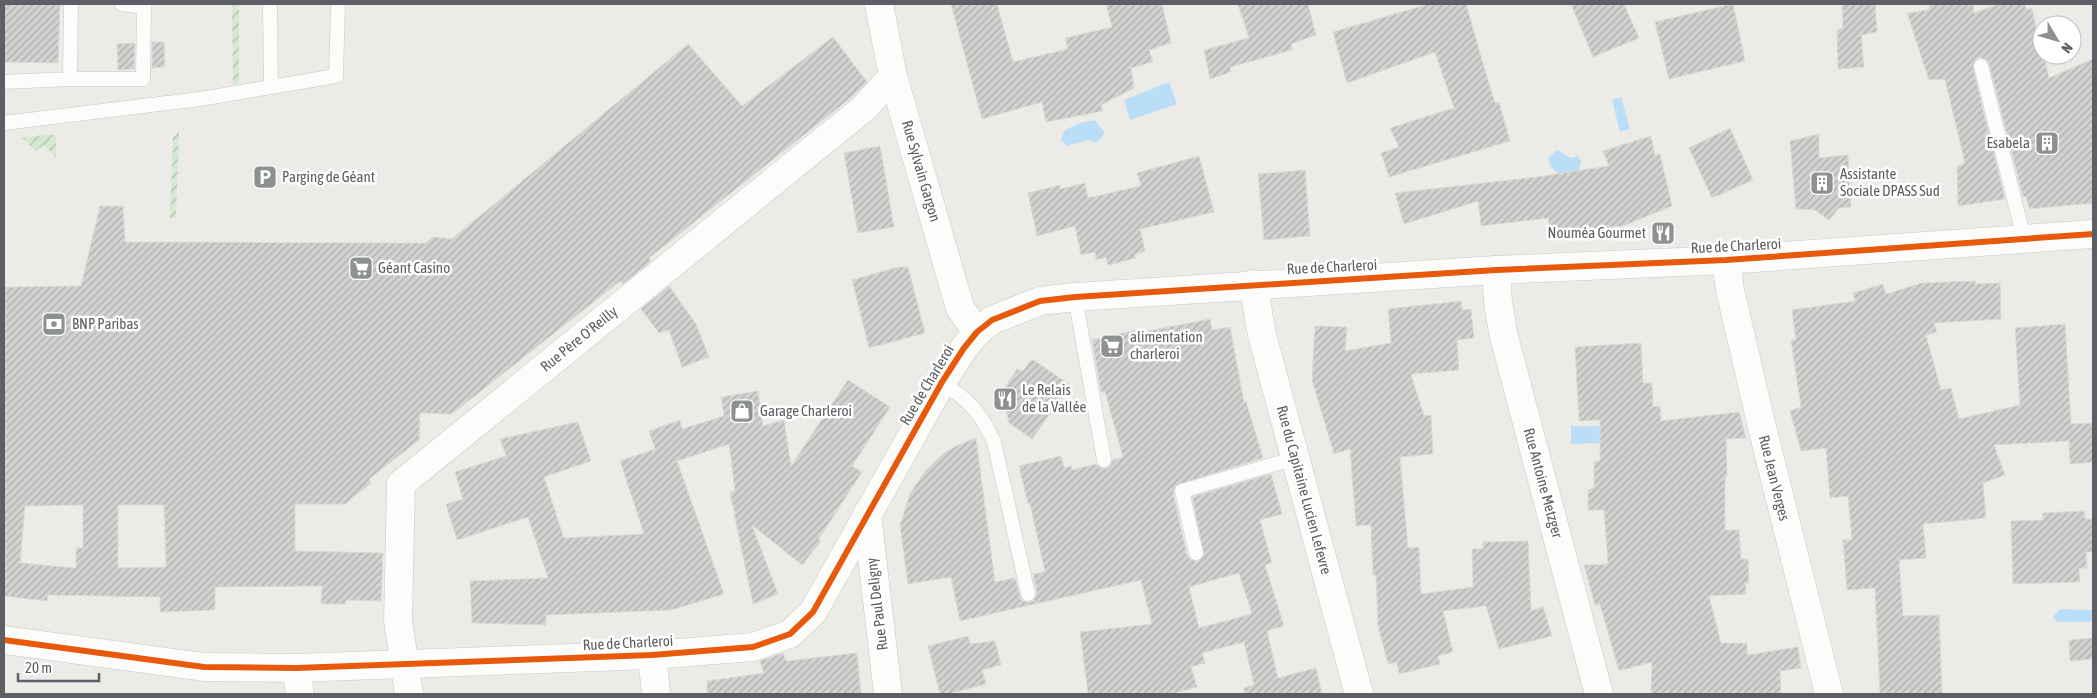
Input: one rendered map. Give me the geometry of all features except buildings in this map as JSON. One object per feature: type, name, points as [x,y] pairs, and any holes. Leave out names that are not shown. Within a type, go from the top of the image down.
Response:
[{"type":"street","name":"Rue Sylvain Gargon","points":[[879,4],[893,76],[960,308],[977,332]]},
{"type":"street","name":"Rue Père O'Reilly","points":[[408,694],[398,620],[401,484],[864,108],[893,76]]},
{"type":"street","name":"Rue de Charleroi","points":[[4,640],[298,681],[404,663],[652,655],[753,647],[790,634],[813,612],[942,382],[977,332],[992,320],[1040,301],[1253,284],[1496,270],[1726,260],[2093,234]]},
{"type":"street","name":"Rue Jean Verges","points":[[1726,260],[1730,290],[1759,418],[1829,694]]},
{"type":"street","name":"Rue Antoine Metzger","points":[[1496,270],[1498,302],[1503,333],[1599,694]]},
{"type":"street","name":"Rue du Capitaine Lucien Lefevre","points":[[1253,284],[1259,326],[1359,694]]},
{"type":"street","name":"Rue Paul Deligny","points":[[867,514],[888,694]]},
{"type":"street","points":[[652,655],[656,694]]},
{"type":"lane","points":[[70,79],[71,4]]},
{"type":"lane","points":[[4,82],[70,79],[143,79],[144,7],[122,4]]},
{"type":"lane","points":[[270,4],[270,87]]},
{"type":"lane","points":[[4,122],[200,99],[336,76],[338,4]]},
{"type":"lane","points":[[1981,66],[2024,238]]},
{"type":"lane","points":[[1075,297],[1104,460]]},
{"type":"lane","points":[[942,382],[967,400],[986,424],[994,442],[1028,594]]},
{"type":"lane","points":[[1196,553],[1182,491],[1296,458]]},
{"type":"green space","points":[[232,4],[239,4],[239,83],[233,85]]},
{"type":"green space","points":[[179,132],[176,218],[170,218],[173,137]]},
{"type":"green space","points":[[50,134],[56,136],[56,158],[44,145],[36,151],[22,138]]},
{"type":"water","points":[[1169,82],[1177,104],[1130,120],[1124,100]]},
{"type":"water","points":[[1621,97],[1630,129],[1620,132],[1612,100]]},
{"type":"water","points":[[1095,120],[1105,133],[1096,143],[1088,140],[1067,146],[1061,139],[1065,130],[1080,123]]},
{"type":"water","points":[[1557,150],[1571,158],[1578,156],[1581,161],[1579,171],[1559,174],[1551,167],[1548,158]]},
{"type":"water","points":[[1571,426],[1601,426],[1601,443],[1571,444]]},
{"type":"water","points":[[2060,609],[2092,610],[2093,618],[2090,622],[2058,622],[2053,617]]},
{"type":"cycle path","points":[[4,640],[204,667],[296,668],[652,655],[753,647],[790,634],[813,612],[942,382],[977,332],[992,320],[1040,301],[1075,297],[1496,270],[1726,260],[2093,234]]},
{"type":"place","name":"Esabela","points":[[2047,143]]},
{"type":"place","name":"Parging de Géant","points":[[265,177]]},
{"type":"place","name":"Assistante Sociale DPASS Sud","points":[[1822,183]]},
{"type":"place","name":"Nouméa Gourmet","points":[[1663,233]]},
{"type":"place","name":"Géant Casino","points":[[361,268]]},
{"type":"place","name":"BNP Paribas","points":[[54,324]]},
{"type":"place","name":"alimentation charleroi","points":[[1112,346]]},
{"type":"place","name":"Le Relais de la Vallée","points":[[1005,399]]},
{"type":"place","name":"Garage Charleroi","points":[[742,411]]}]
